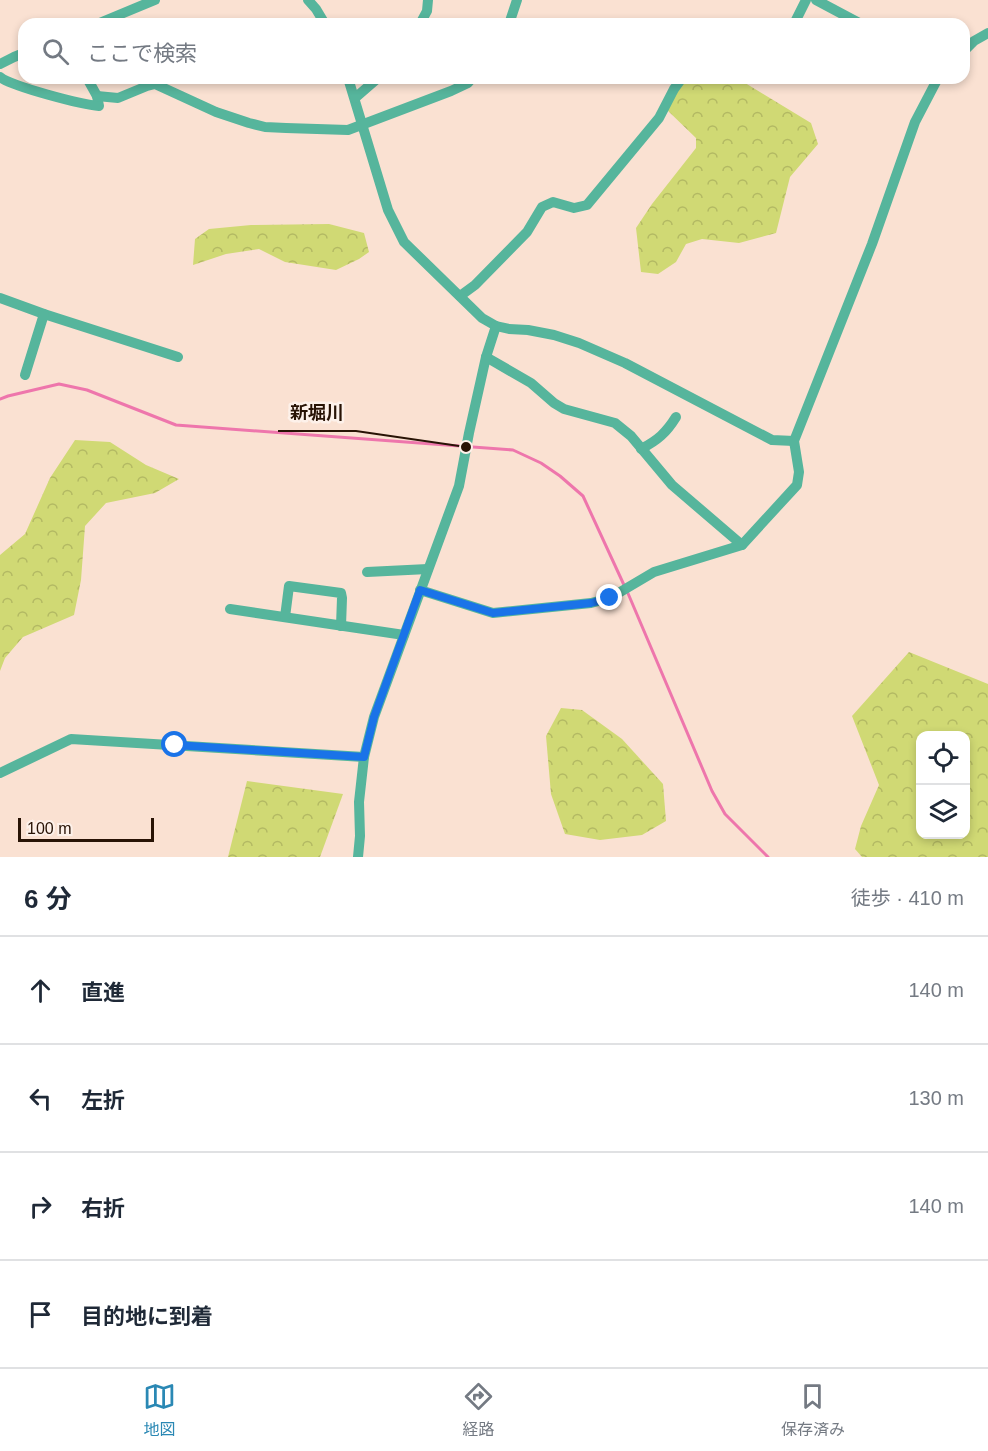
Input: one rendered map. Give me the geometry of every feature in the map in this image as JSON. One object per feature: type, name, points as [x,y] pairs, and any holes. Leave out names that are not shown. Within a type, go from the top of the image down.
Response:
[{"type":"street","points":[[112,18],[155,0]]},
{"type":"street","points":[[308,0],[321,18]]},
{"type":"street","points":[[423,18],[427,11],[428,0]]},
{"type":"street","points":[[511,18],[517,0]]},
{"type":"street","points":[[797,18],[806,0]]},
{"type":"street","points":[[816,0],[850,18]]},
{"type":"street","points":[[970,45],[988,33]]},
{"type":"street","points":[[0,64],[18,55]]},
{"type":"street","points":[[0,77],[14,84],[99,106],[97,96],[90,84]]},
{"type":"street","points":[[97,96],[118,98],[155,84],[216,112],[257,125],[348,130],[464,84]]},
{"type":"street","points":[[350,84],[388,210],[404,242],[482,318],[496,326],[554,335],[579,343],[625,363],[772,440],[794,441]]},
{"type":"street","points":[[355,98],[371,84]]},
{"type":"street","points":[[460,297],[475,285],[527,232],[542,207],[553,202],[574,208],[587,205],[659,118],[678,84]]},
{"type":"street","points":[[420,590],[493,613],[591,603],[610,598],[654,572],[742,545],[797,485],[799,472],[794,441],[872,244],[915,122],[935,84]]},
{"type":"street","points":[[0,298],[178,357]]},
{"type":"street","points":[[25,375],[44,314]]},
{"type":"street","points":[[358,857],[364,757],[374,717],[459,486],[486,357],[496,326]]},
{"type":"street","points":[[486,357],[531,383],[564,410],[615,423],[631,436],[672,486],[742,545]]},
{"type":"street","points":[[641,449],[658,440],[676,417]]},
{"type":"street","points":[[367,572],[428,569]]},
{"type":"street","points":[[285,617],[289,586],[340,593],[342,598],[341,626]]},
{"type":"street","points":[[230,609],[404,635]]},
{"type":"street","points":[[0,773],[71,739],[364,757]]},
{"type":"green space","points":[[679,84],[747,84],[811,123],[818,144],[790,177],[776,233],[739,243],[702,239],[686,244],[676,262],[658,274],[641,272],[636,228],[696,148],[696,138],[665,108]]},
{"type":"green space","points":[[329,224],[364,233],[369,252],[336,270],[285,262],[259,249],[226,254],[193,265],[195,239],[209,229],[251,225]]},
{"type":"green space","points":[[75,440],[110,442],[146,465],[179,479],[155,493],[106,503],[85,526],[81,580],[74,615],[23,637],[5,658],[0,671],[0,555],[25,534],[50,478]]},
{"type":"green space","points":[[909,652],[988,684],[988,857],[862,857],[855,849],[861,826],[879,785],[852,716]]},
{"type":"green space","points":[[561,708],[582,710],[622,739],[663,784],[666,821],[642,835],[600,840],[565,834],[551,794],[546,736]]},
{"type":"green space","points":[[247,781],[343,794],[320,857],[228,857]]},
{"type":"waterway","points":[[0,399],[59,384],[87,390],[176,425],[513,450],[541,463],[583,496],[624,585]]},
{"type":"waterway","points":[[627,591],[712,791],[725,814],[768,857]]},
{"type":"place","name":"新堀川","points":[[466,447]]},
{"type":"route","points":[[175,745],[364,757],[374,717],[420,590],[493,613],[591,603],[610,598]]}]
